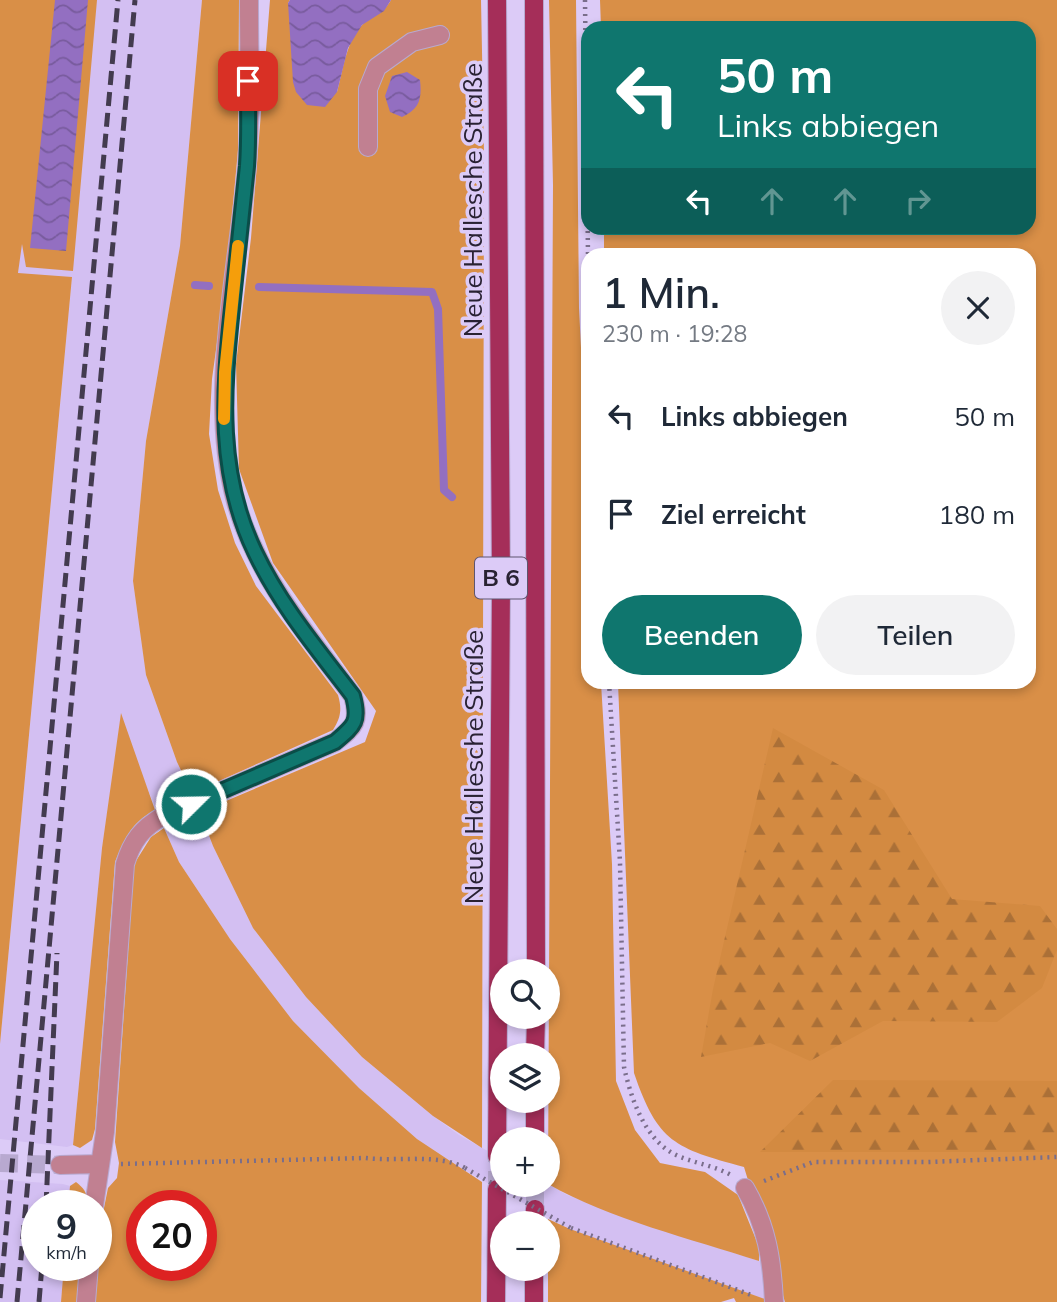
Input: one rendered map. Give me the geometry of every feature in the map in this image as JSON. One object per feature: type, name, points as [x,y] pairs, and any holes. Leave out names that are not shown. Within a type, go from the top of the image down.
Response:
[{"type":"main road","name":"Neue Hallesche Straße","points":[[497,0],[501,597],[497,1127]]},
{"type":"main road","name":"B 6","points":[[534,0],[536,959]]},
{"type":"main road","points":[[496,1302],[497,1197]]},
{"type":"main road","points":[[534,1281],[534,1302]]},
{"type":"street","points":[[191,804],[335,742],[353,728],[358,713],[353,696],[279,597],[254,550],[237,503],[227,460],[223,410],[247,162],[249,0]]},
{"type":"street","points":[[368,147],[368,89],[377,68],[412,42],[440,35]]},
{"type":"street","points":[[96,1190],[105,1132],[125,864],[130,847],[139,834],[163,816]]},
{"type":"street","points":[[60,1165],[99,1164]]},
{"type":"street","points":[[745,1188],[771,1252],[774,1302]]},
{"type":"street","points":[[86,1302],[88,1281]]},
{"type":"path","points":[[585,0],[585,21]]},
{"type":"path","points":[[609,689],[620,862],[624,1067],[640,1115],[662,1146],[676,1155],[719,1169],[745,1188],[813,1163],[1057,1157]]},
{"type":"path","points":[[99,1164],[365,1158],[454,1162],[571,1228],[764,1302]]},
{"type":"shaded area","points":[[0,0],[97,0],[73,271],[26,267],[22,244],[18,273],[72,277],[0,1044]]},
{"type":"shaded area","points":[[46,0],[202,0],[180,246],[146,441],[133,581],[146,675],[177,762],[213,846],[253,928],[306,997],[362,1057],[433,1116],[490,1152],[490,1184],[417,1139],[359,1088],[293,1021],[230,939],[179,862],[141,774],[121,715],[102,848],[73,1145],[67,1147],[0,1139],[0,1044],[72,278],[18,274]]},
{"type":"shaded area","points":[[202,0],[239,0],[238,150],[227,269],[212,379],[209,434],[218,490],[235,543],[256,586],[338,695],[340,709],[333,730],[192,793],[177,762],[146,675],[133,581],[146,441],[180,246]]},
{"type":"shaded area","points":[[270,0],[290,0],[288,3],[337,92],[352,40],[362,25],[384,9],[391,0],[481,0],[484,154],[482,1148],[433,1116],[362,1057],[306,997],[253,928],[213,846],[200,812],[365,742],[376,711],[273,563],[239,469],[236,364],[251,238]]},
{"type":"shaded area","points":[[549,0],[576,0],[581,348],[581,689],[601,689],[612,864],[616,1081],[635,1130],[660,1163],[705,1172],[738,1195],[759,1247],[759,1261],[624,1218],[560,1190],[560,1127],[548,1127],[548,1113],[560,1113],[560,1043],[549,1043],[549,1029],[560,1029],[560,959],[549,959],[553,185]]},
{"type":"shaded area","points":[[600,0],[1057,0],[1057,1302],[785,1302],[744,1167],[701,1154],[672,1139],[652,1115],[634,1073],[618,689],[1036,689],[1036,248],[604,248],[604,235],[1036,235],[1036,21],[601,21]]},
{"type":"shaded area","points":[[121,713],[155,810],[134,826],[115,862],[95,1129],[92,1140],[80,1148],[73,1145],[102,848]]},
{"type":"shaded area","points":[[164,828],[179,862],[230,939],[293,1021],[359,1088],[417,1139],[482,1182],[481,1302],[93,1302],[94,1281],[112,1281],[112,1190],[108,1190],[117,1178],[119,1163],[115,1142],[134,864],[151,837]]},
{"type":"shaded area","points":[[0,1180],[70,1186],[70,1190],[21,1190],[21,1281],[63,1281],[61,1302],[0,1302]]},
{"type":"shaded area","points":[[76,1182],[84,1190],[70,1190],[70,1186]]},
{"type":"shaded area","points":[[560,1191],[645,1224],[759,1261],[1007,1302],[772,1302],[570,1229],[560,1223],[560,1211],[538,1211],[513,1197],[560,1197]]},
{"type":"shaded area","points":[[560,1224],[765,1299],[765,1302],[736,1302],[734,1298],[721,1302],[548,1302],[548,1281],[560,1281]]},
{"type":"shaded area","points":[[63,1281],[79,1281],[78,1302],[61,1302]]},
{"type":"green space","points":[[773,728],[884,790],[952,899],[1040,906],[1057,929],[1057,950],[1042,988],[997,1022],[883,1021],[810,1061],[770,1043],[701,1057],[713,989]]},
{"type":"green space","points":[[833,1080],[1057,1081],[1057,1152],[760,1152]]},
{"type":"water","points":[[55,0],[88,0],[66,251],[30,248]]},
{"type":"water","points":[[290,0],[391,0],[384,11],[362,25],[348,48],[337,92],[325,107],[307,105],[296,92],[293,82],[288,3]]},
{"type":"water","points":[[407,72],[420,80],[421,92],[416,107],[402,117],[390,112],[385,96],[392,76]]},
{"type":"waterway","points":[[195,285],[209,286]]},
{"type":"waterway","points":[[259,287],[432,292],[438,309],[444,490],[452,497]]},
{"type":"tunnel","points":[[163,816],[191,804]]},
{"type":"tunnel","points":[[0,1163],[60,1165]]},
{"type":"tunnel","points":[[535,1197],[535,1209]]},
{"type":"railway","points":[[0,1298],[118,0]]},
{"type":"railway","points":[[17,1302],[135,0]]},
{"type":"railway","points":[[47,1190],[57,953]]},
{"type":"railway","points":[[39,1302],[41,1281]]},
{"type":"slow traffic","points":[[224,419],[225,372],[238,246]]},
{"type":"route","points":[[191,804],[335,742],[353,728],[358,713],[353,696],[279,597],[254,550],[237,503],[227,460],[223,410],[225,372],[247,162],[248,81]]}]
